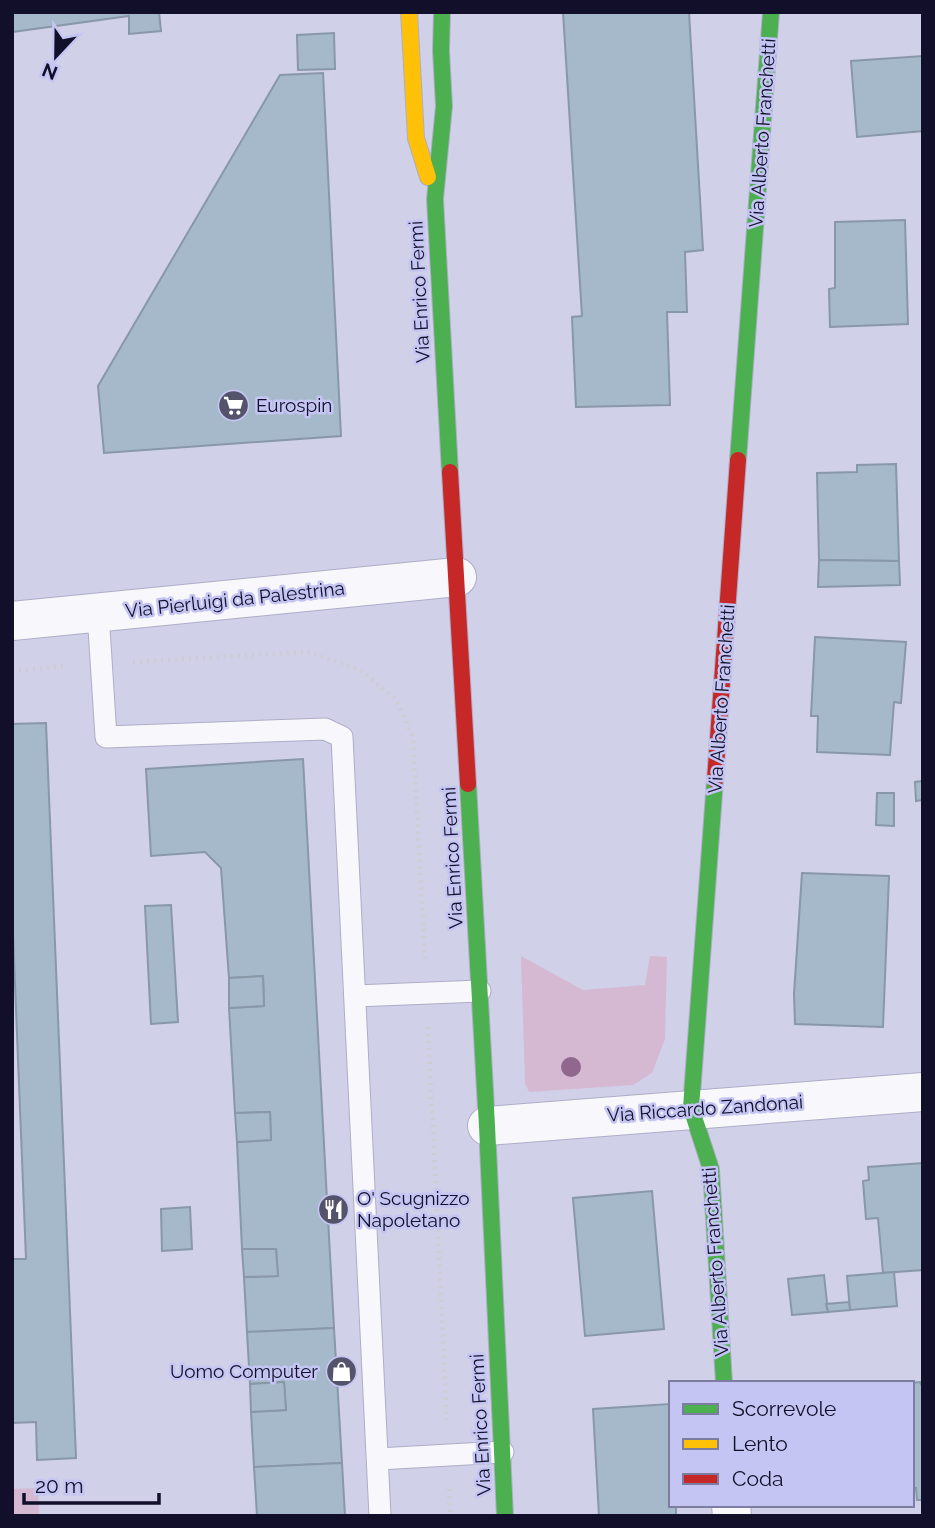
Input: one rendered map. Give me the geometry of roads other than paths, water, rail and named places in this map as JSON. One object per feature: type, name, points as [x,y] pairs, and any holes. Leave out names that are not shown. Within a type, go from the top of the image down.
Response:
[{"type":"street","name":"Via Enrico Fermi","points":[[409,12],[416,138],[435,199]]},
{"type":"street","name":"Via Enrico Fermi","points":[[442,12],[444,106],[435,199],[480,991],[505,1516]]},
{"type":"street","name":"Via Alberto Franchetti","points":[[724,1381],[711,1169],[691,1108],[771,12]]},
{"type":"street","name":"Via Pierluigi da Palestrina","points":[[12,621],[457,577]]},
{"type":"street","name":"Via Riccardo Zandonai","points":[[487,1126],[923,1092]]},
{"type":"lane","points":[[98,613],[106,737],[325,729],[342,737],[380,1516]]},
{"type":"lane","points":[[355,996],[480,991]]},
{"type":"lane","points":[[378,1459],[503,1452]]},
{"type":"place","name":"Eurospin","points":[[233,405]]},
{"type":"place","name":"O' Scugnizzo Napoletano","points":[[334,1209]]},
{"type":"place","name":"Uomo Computer","points":[[341,1371]]}]
